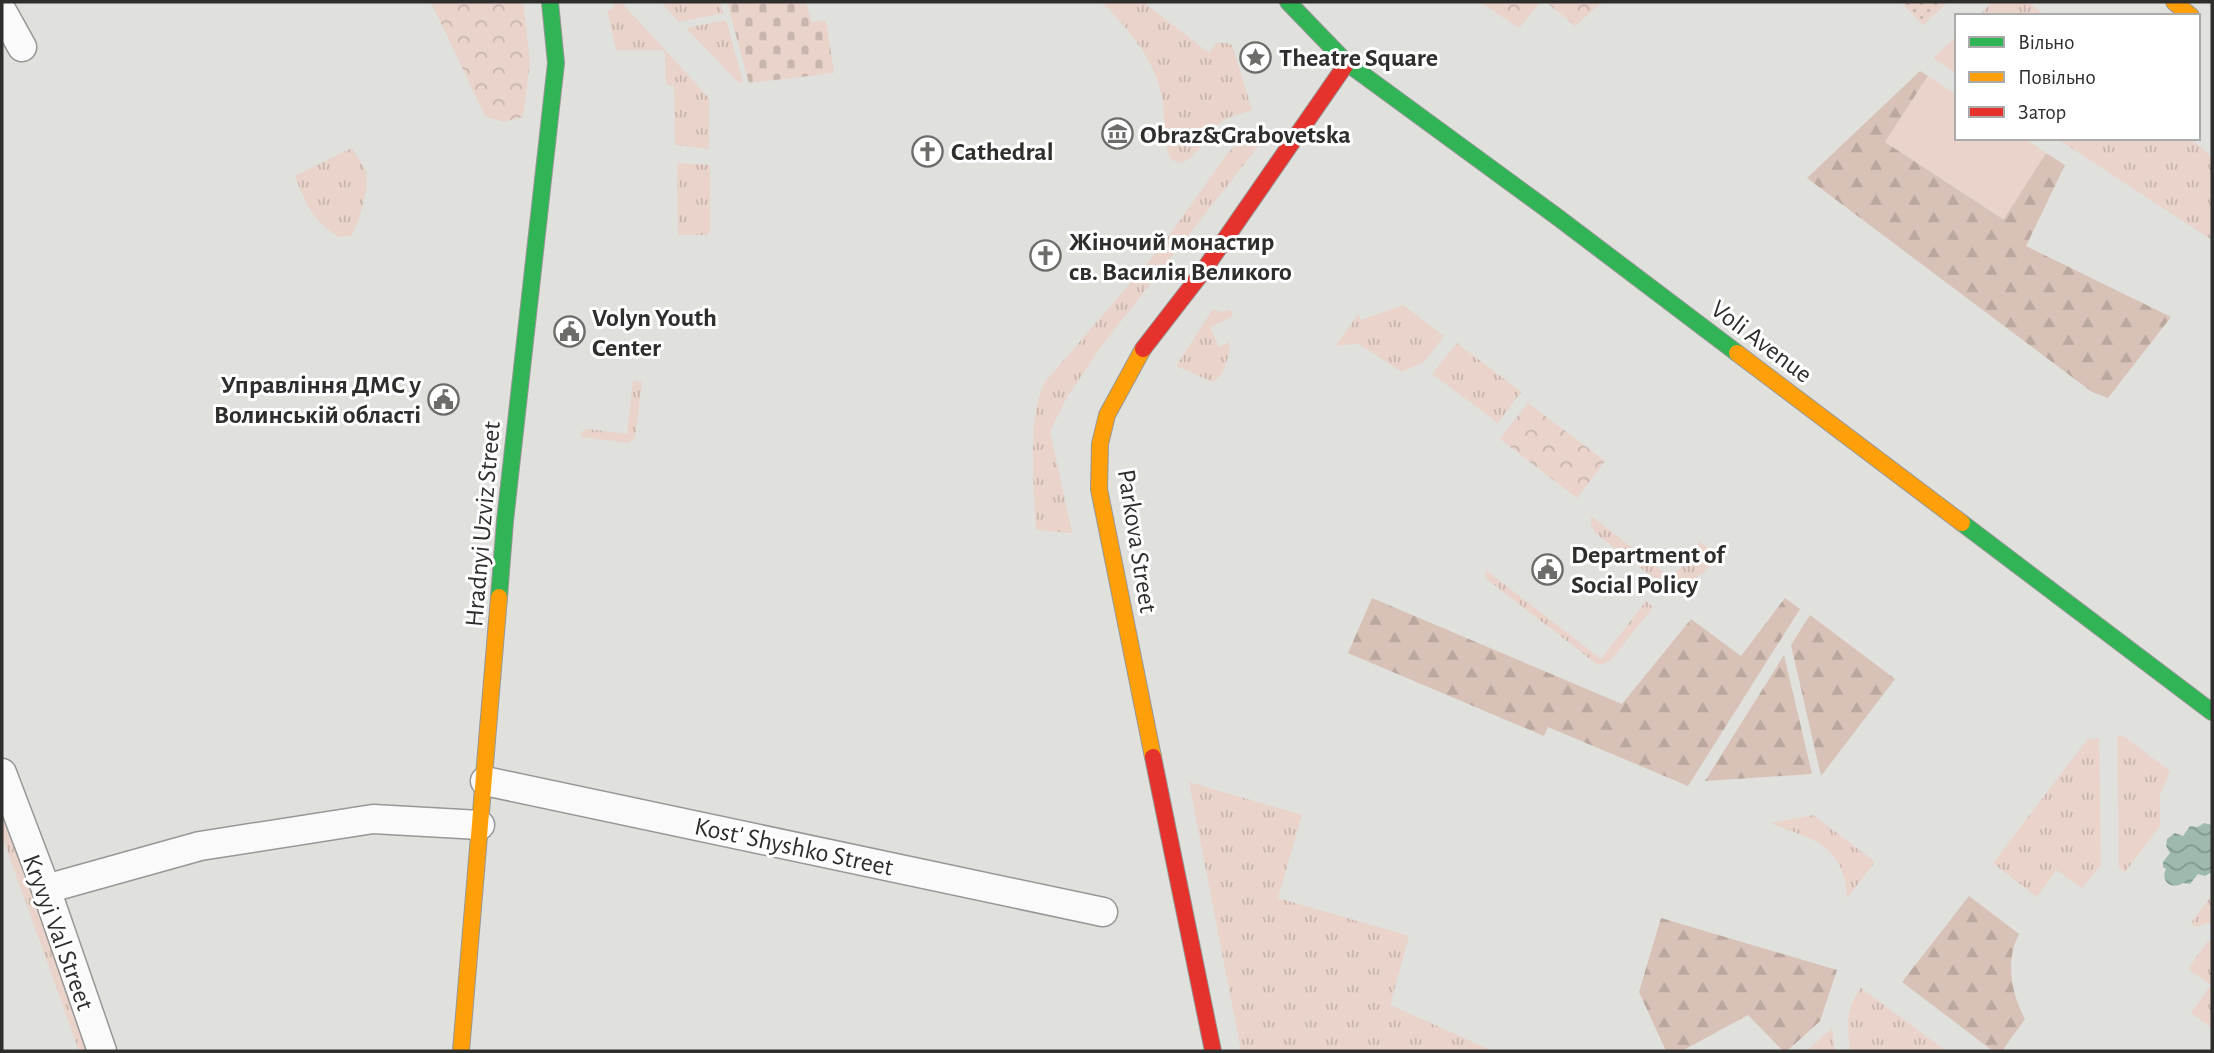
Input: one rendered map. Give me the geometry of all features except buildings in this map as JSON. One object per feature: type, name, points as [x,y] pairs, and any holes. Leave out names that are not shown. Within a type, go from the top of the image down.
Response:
[{"type":"main road","name":"Hradnyi Uzviz Street","points":[[461,1051],[505,520],[556,62],[550,2]]},
{"type":"main road","name":"Voli Avenue","points":[[1289,2],[1347,63],[1556,216],[2212,712]]},
{"type":"main road","points":[[2174,2],[2189,14]]},
{"type":"main road","name":"Parkova Street","points":[[1213,1051],[1100,489],[1100,444],[1107,415],[1137,357],[1201,274],[1347,63]]},
{"type":"street","points":[[2,11],[22,47]]},
{"type":"street","name":"Kryvyi Val Street","points":[[3,780],[46,889],[102,1051]]},
{"type":"street","name":"Kost' Shyshko Street","points":[[485,781],[1104,912]]},
{"type":"street","points":[[46,889],[200,846],[373,818],[480,825]]},
{"type":"green space","points":[[431,2],[523,2],[530,62],[523,117],[503,122],[485,116]]},
{"type":"green space","points":[[616,2],[621,2],[709,98],[709,149],[675,145],[674,86],[666,85],[665,52],[616,50],[607,10],[611,10]]},
{"type":"green space","points":[[661,2],[720,2],[723,13],[679,22]]},
{"type":"green space","points":[[727,2],[806,2],[811,22],[826,20],[834,73],[749,83]]},
{"type":"green space","points":[[1102,2],[1143,2],[1209,53],[1216,43],[1232,45],[1252,110],[1220,123],[1188,160],[1181,163],[1172,160],[1165,137],[1162,97],[1153,70],[1131,34]]},
{"type":"green space","points":[[1480,2],[1541,2],[1519,28]]},
{"type":"green space","points":[[1546,2],[1602,2],[1575,26]]},
{"type":"green space","points":[[1901,2],[1948,2],[1923,25]]},
{"type":"green space","points":[[1993,2],[2029,2],[2043,14],[1980,14]]},
{"type":"green space","points":[[726,20],[743,82],[739,83],[686,28]]},
{"type":"green space","points":[[1955,38],[1955,73],[1933,58]]},
{"type":"green space","points":[[1920,71],[1928,76],[1885,142],[2003,219],[2046,153],[2065,165],[2026,246],[2171,317],[2108,398],[2092,392],[1807,178]]},
{"type":"green space","points":[[1928,76],[1955,94],[1955,140],[2027,140],[2046,153],[2004,219],[1885,142]]},
{"type":"green space","points":[[1254,137],[1259,139],[1260,144],[1100,348],[1067,397],[1050,431],[1072,533],[1036,530],[1034,432],[1039,396],[1045,382],[1158,251],[1228,153],[1236,145]]},
{"type":"green space","points":[[2059,140],[2192,140],[2212,157],[2212,240]]},
{"type":"green space","points":[[352,148],[366,172],[365,195],[351,236],[338,237],[311,211],[295,176]]},
{"type":"green space","points":[[677,163],[710,165],[710,231],[707,235],[678,235]]},
{"type":"green space","points":[[1403,305],[1444,336],[1425,361],[1402,372],[1359,344],[1335,346],[1358,315],[1361,320]]},
{"type":"green space","points":[[1213,309],[1221,312],[1229,310],[1233,313],[1230,318],[1210,327],[1219,347],[1230,342],[1223,370],[1213,382],[1176,366]]},
{"type":"green space","points":[[1457,343],[1521,392],[1498,423],[1432,374]]},
{"type":"green space","points":[[633,381],[642,382],[635,438],[628,443],[581,437],[581,432],[587,429],[627,434]]},
{"type":"green space","points":[[1528,403],[1605,461],[1577,498],[1500,439]]},
{"type":"green space","points":[[1591,516],[1669,576],[1679,570],[1700,542],[1715,553],[1713,561],[1704,572],[1671,591],[1595,533]]},
{"type":"green space","points":[[1486,570],[1601,659],[1646,601],[1653,607],[1610,661],[1598,665],[1485,578]]},
{"type":"green space","points":[[1372,598],[1622,704],[1691,619],[1741,656],[1785,598],[1800,609],[1688,786],[1548,727],[1544,736],[1348,653]]},
{"type":"green space","points":[[1810,615],[1895,679],[1821,776],[1791,645]]},
{"type":"green space","points":[[1784,655],[1812,774],[1705,781]]},
{"type":"green space","points":[[2117,736],[2123,736],[2170,771],[2160,795],[2160,826],[2125,872],[2119,868]]},
{"type":"green space","points":[[2099,738],[2101,865],[2082,888],[2056,870],[2037,897],[1993,863],[2087,740]]},
{"type":"green space","points":[[1189,782],[1302,815],[1278,898],[1409,936],[1390,1005],[1493,1051],[1241,1051]]},
{"type":"green space","points":[[2,810],[89,1051],[79,1051],[2,836]]},
{"type":"green space","points":[[1813,815],[1875,862],[1847,898],[1845,880],[1833,855],[1813,840],[1770,823]]},
{"type":"green space","points":[[2212,895],[2212,922],[2196,927],[2191,923]]},
{"type":"green space","points":[[1969,896],[2019,934],[2011,966],[2013,988],[2025,1019],[2002,1051],[1993,1051],[1902,982]]},
{"type":"green space","points":[[1661,918],[1837,970],[1820,1021],[1787,1051],[1783,1051],[1748,1015],[1682,1051],[1666,1051],[1639,992]]},
{"type":"green space","points":[[2212,941],[2212,1028],[2191,1013],[2211,985],[2188,969],[2207,942]]},
{"type":"green space","points":[[1861,988],[1946,1051],[1850,1051],[1850,1011]]},
{"type":"green space","points":[[1832,1028],[1835,1051],[1807,1051]]},
{"type":"water","points":[[2204,823],[2212,825],[2212,872],[2205,876],[2198,874],[2190,884],[2168,884],[2165,878],[2166,869],[2163,867],[2163,862],[2170,853],[2166,846],[2167,839],[2175,833],[2183,836],[2190,826],[2198,827]]},
{"type":"traffic: fast","points":[[499,597],[505,521],[556,63],[550,2]]},
{"type":"traffic: fast","points":[[1288,2],[1347,63],[1737,353]]},
{"type":"traffic: fast","points":[[1962,523],[2212,712]]},
{"type":"traffic: slow","points":[[2174,2],[2189,14]]},
{"type":"traffic: slow","points":[[1143,349],[1107,415],[1100,444],[1099,489],[1153,757]]},
{"type":"traffic: slow","points":[[1737,353],[1962,523]]},
{"type":"traffic: slow","points":[[461,1051],[499,597]]},
{"type":"traffic: jam","points":[[1143,349],[1201,274],[1347,63]]},
{"type":"traffic: jam","points":[[1153,757],[1213,1051]]},
{"type":"place","name":"Theatre Square","points":[[1256,57]]},
{"type":"place","name":"Obraz&Grabovetska","points":[[1117,134]]},
{"type":"place","name":"Cathedral","points":[[928,151]]},
{"type":"place","name":"Жіночий монастир св. Василія Великого","points":[[1046,256]]},
{"type":"place","name":"Volyn Youth Center","points":[[569,332]]},
{"type":"place","name":"Управління ДМС у Волинській області","points":[[444,399]]},
{"type":"place","name":"Department of Social Policy","points":[[1548,569]]}]
